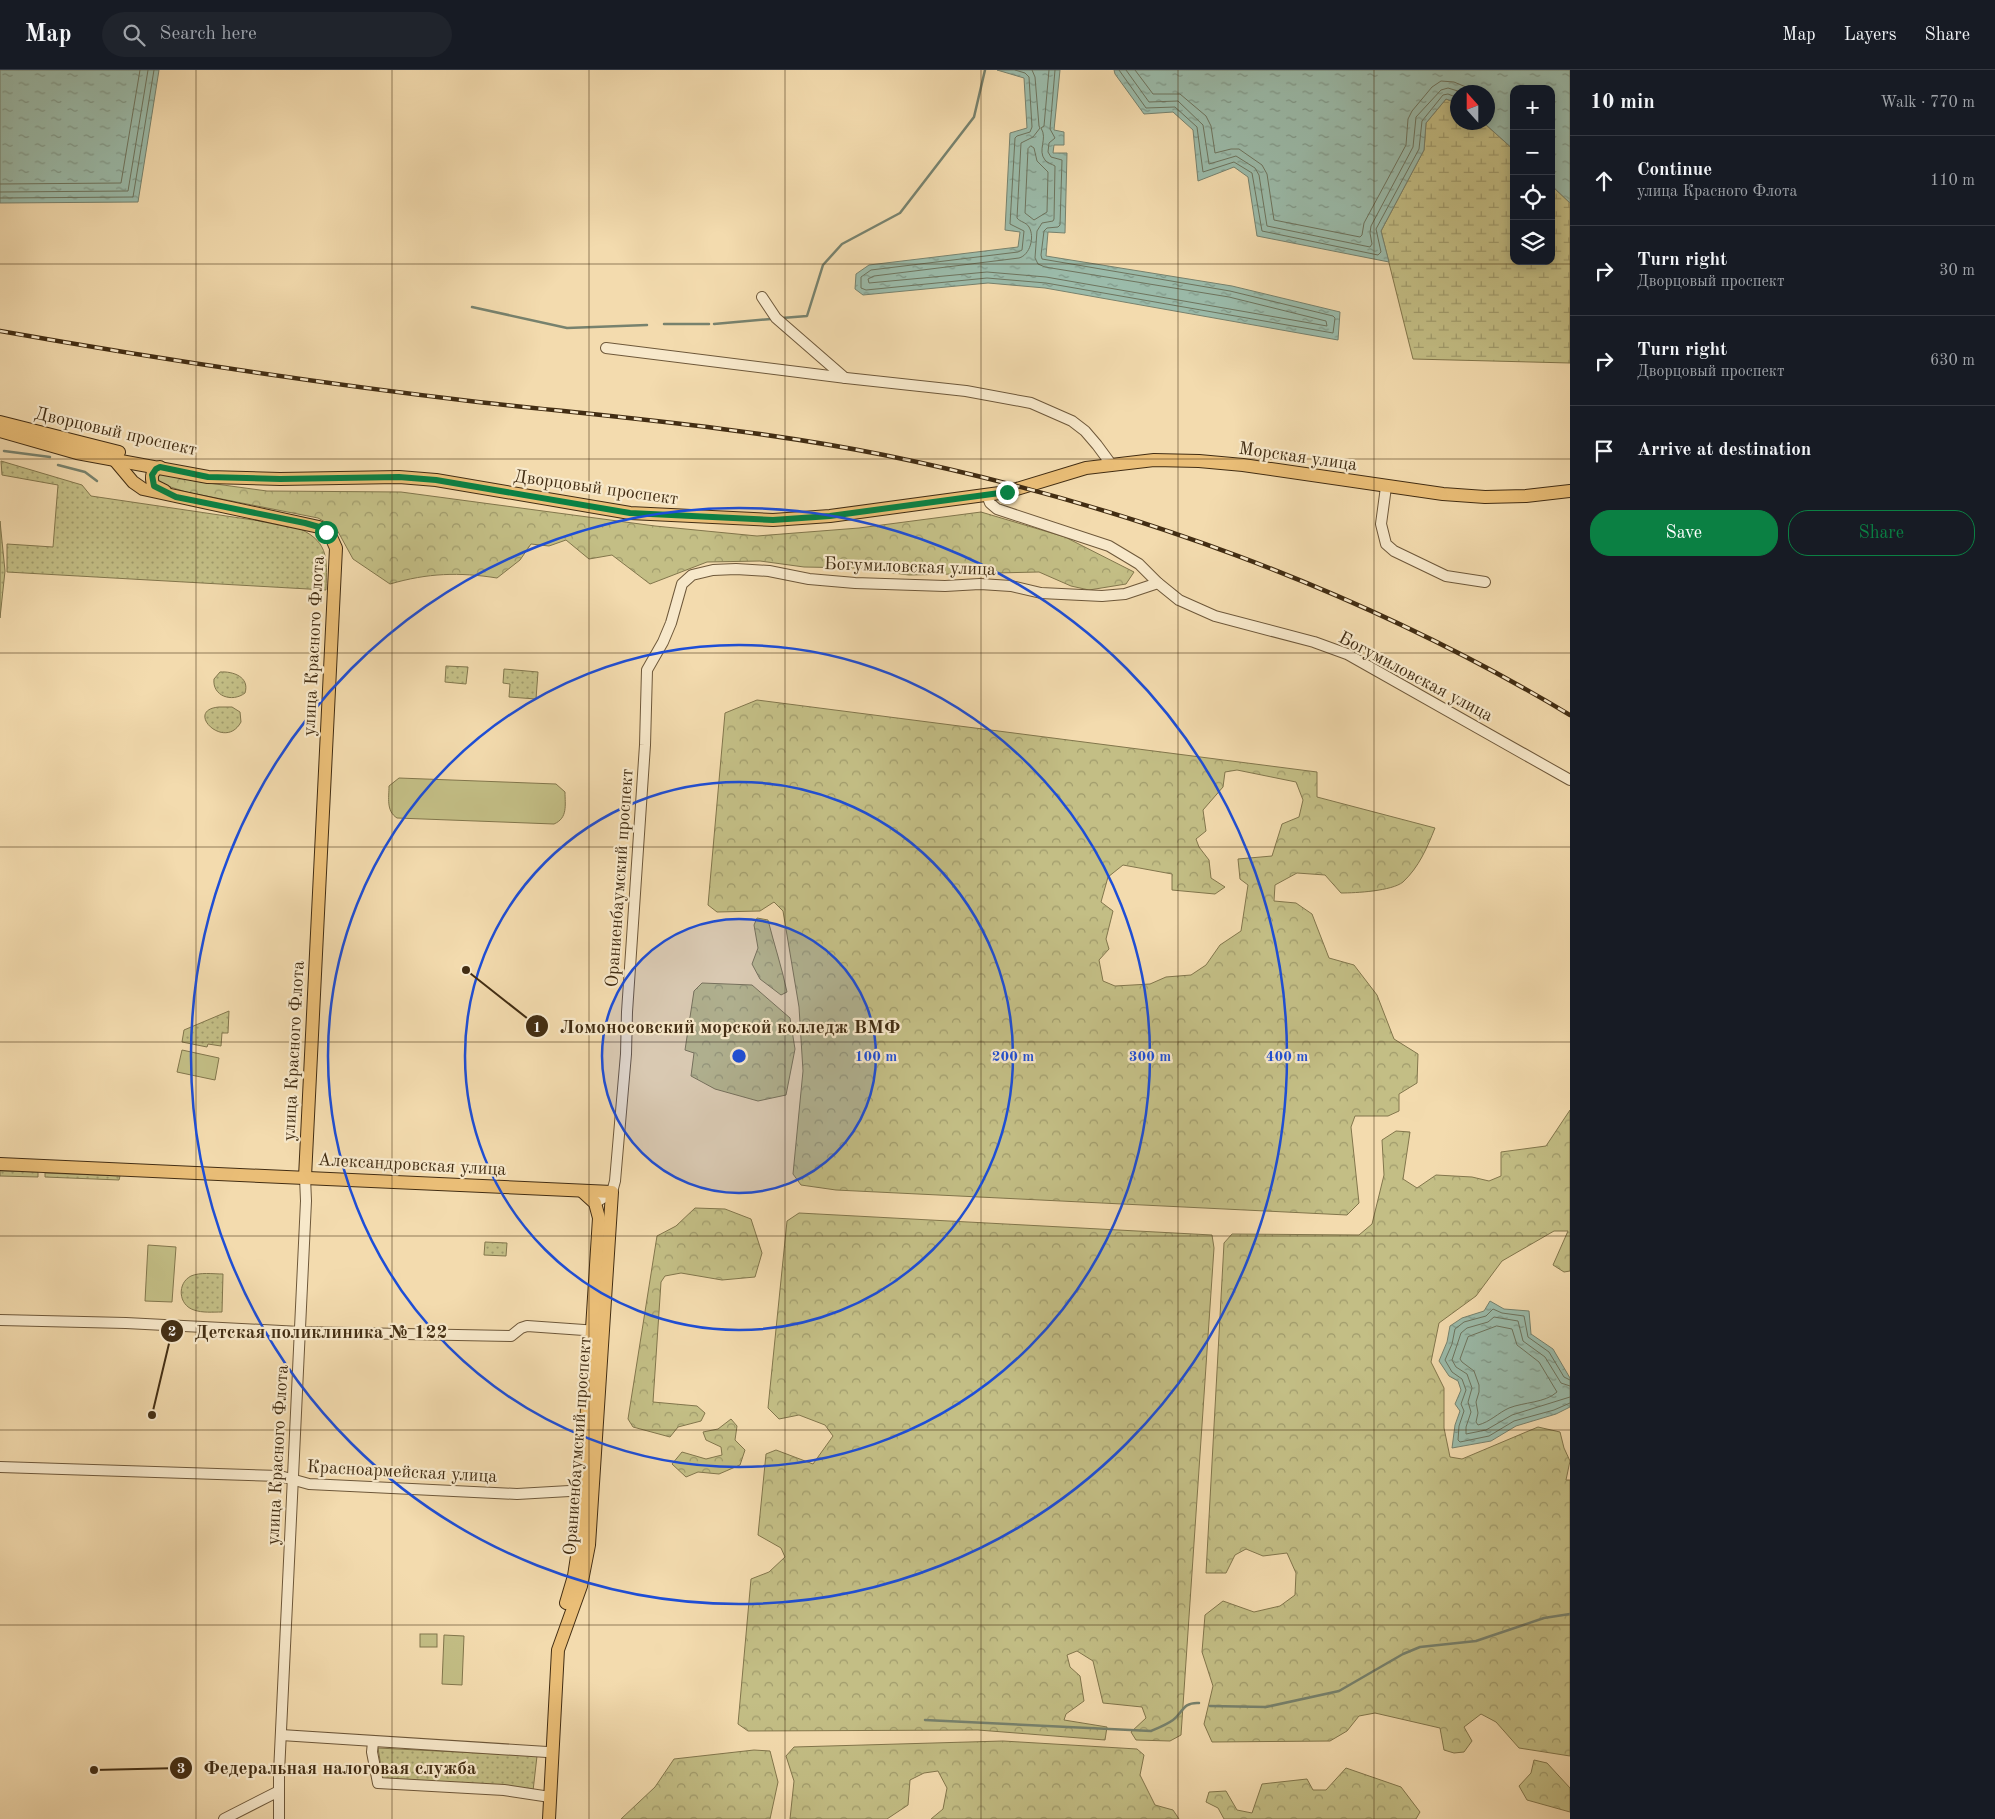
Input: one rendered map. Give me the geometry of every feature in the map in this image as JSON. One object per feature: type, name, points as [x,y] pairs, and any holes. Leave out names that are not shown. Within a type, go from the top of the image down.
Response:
[{"type":"main road","name":"Дворцовый проспект","points":[[0,422],[116,459],[212,470],[223,476]]},
{"type":"main road","name":"Дворцовый проспект","points":[[0,432],[77,453],[208,477],[280,479],[399,477],[436,480],[630,513],[773,520],[830,516],[987,495],[1023,488]]},
{"type":"main road","name":"улица Красного Флота","points":[[116,459],[133,482],[143,489],[319,527],[332,539],[336,548],[305,1176]]},
{"type":"main road","name":"Морская улица","points":[[1023,488],[1060,475],[1111,464],[1154,460],[1199,461],[1268,468],[1443,494],[1485,497],[1526,496],[1570,490]]},
{"type":"main road","name":"Дворцовый проспект","points":[[160,467],[152,475],[154,486],[176,497]]},
{"type":"main road","name":"Александровская улица","points":[[0,1164],[305,1176],[583,1192],[612,1192]]},
{"type":"main road","points":[[583,1192],[595,1203]]},
{"type":"main road","name":"Ораниенбаумский проспект","points":[[549,1819],[546,1796],[546,1752],[554,1638],[574,1576],[587,1490],[598,1331],[612,1192]]},
{"type":"main road","name":"Ораниенбаумский проспект","points":[[595,1203],[599,1218],[598,1331]]},
{"type":"main road","name":"Ораниенбаумский проспект","points":[[542,1819],[546,1796],[558,1650],[584,1572],[589,1545],[587,1490]]},
{"type":"street","points":[[762,297],[776,318],[846,378]]},
{"type":"street","points":[[606,348],[966,391],[1031,403],[1064,417],[1079,426],[1097,445],[1111,464]]},
{"type":"street","points":[[1386,487],[1381,524],[1386,544],[1394,551],[1446,576],[1485,582]]},
{"type":"street","name":"Богумиловская улица","points":[[987,495],[990,503],[997,509],[1109,546],[1139,564],[1179,600],[1216,616],[1314,642],[1347,654],[1570,780]]},
{"type":"street","name":"Богумиловская улица","points":[[677,602],[682,584],[692,575],[713,570],[736,569],[769,572],[809,580],[936,586],[980,584],[1011,586],[1041,593],[1102,596],[1125,594],[1158,583]]},
{"type":"street","name":"Ораниенбаумский проспект","points":[[612,1192],[615,1180],[626,1054],[645,745],[647,670],[663,642],[677,602]]},
{"type":"street","name":"улица Красного Флота","points":[[279,1819],[281,1735],[306,1201],[305,1176]]},
{"type":"street","points":[[595,1203],[612,1192]]},
{"type":"street","points":[[0,1320],[126,1323],[300,1332],[511,1336],[527,1326],[598,1331]]},
{"type":"street","name":"Красноармейская улица","points":[[0,1467],[280,1476],[309,1484],[517,1494],[587,1490]]},
{"type":"street","points":[[281,1735],[546,1752]]},
{"type":"street","points":[[373,1742],[372,1752],[378,1782],[504,1790],[546,1796]]},
{"type":"street","points":[[224,1819],[279,1791]]},
{"type":"green space","points":[[1446,99],[1450,100],[1450,130],[1492,130],[1510,146],[1510,265],[1555,265],[1555,189],[1570,203],[1570,363],[1413,359],[1381,231],[1424,150],[1426,123]]},
{"type":"green space","points":[[1,461],[82,485],[91,496],[294,526],[314,537],[324,550],[326,558],[326,590],[7,572],[7,544],[53,547],[58,485],[2,475]]},
{"type":"green space","points":[[161,474],[201,482],[267,491],[401,492],[655,526],[757,536],[859,528],[981,512],[1065,537],[1134,572],[1126,584],[1089,590],[1071,586],[1039,572],[909,575],[857,568],[804,567],[760,561],[707,562],[650,584],[612,555],[589,559],[566,540],[549,546],[531,544],[520,560],[497,578],[456,574],[417,578],[390,584],[353,559],[336,528],[318,518],[186,492],[158,483],[157,475]]},
{"type":"green space","points":[[0,521],[5,571],[0,618]]},
{"type":"green space","points":[[446,666],[468,667],[466,684],[445,682]]},
{"type":"green space","points":[[504,669],[538,672],[536,699],[509,697],[510,684],[503,683]]},
{"type":"green space","points":[[220,672],[235,674],[243,679],[246,687],[245,693],[234,697],[220,694],[214,685],[214,679]]},
{"type":"green space","points":[[757,700],[1317,772],[1317,797],[1435,828],[1418,864],[1403,882],[1391,888],[1341,893],[1325,875],[1297,873],[1275,885],[1274,901],[1296,903],[1312,914],[1329,958],[1354,965],[1377,995],[1394,1039],[1418,1054],[1417,1083],[1399,1094],[1399,1111],[1388,1116],[1355,1116],[1351,1127],[1359,1203],[1347,1215],[836,1190],[801,1185],[793,1174],[803,1071],[799,1007],[783,911],[774,902],[760,911],[717,912],[708,905],[725,713]],"holes":[[[1237,770],[1296,782],[1303,800],[1299,817],[1282,824],[1272,856],[1238,859],[1240,879],[1248,885],[1241,931],[1220,945],[1206,965],[1191,975],[1166,977],[1150,984],[1115,986],[1103,981],[1099,960],[1109,949],[1106,939],[1113,911],[1101,902],[1108,877],[1123,865],[1172,874],[1172,890],[1215,894],[1225,887],[1211,878],[1209,860],[1199,847],[1196,839],[1206,831],[1203,810],[1223,787],[1225,772]]]},
{"type":"green space","points":[[219,707],[232,707],[240,712],[241,722],[234,730],[226,733],[218,731],[210,727],[206,721],[205,715],[209,710]]},
{"type":"green space","points":[[399,778],[556,784],[565,792],[565,811],[562,818],[554,824],[397,818],[393,815],[390,808],[389,786]]},
{"type":"green space","points":[[757,918],[768,920],[787,992],[781,995],[760,979],[752,964],[758,948],[754,925]]},
{"type":"green space","points":[[702,983],[752,985],[790,1018],[795,1049],[786,1095],[758,1101],[715,1089],[691,1076],[694,1053],[685,1050],[694,991]]},
{"type":"green space","points":[[229,1011],[228,1033],[222,1033],[221,1046],[208,1044],[207,1047],[182,1042],[184,1030]]},
{"type":"green space","points":[[182,1050],[219,1058],[215,1080],[177,1072]]},
{"type":"green space","points":[[1570,1110],[1570,1271],[1564,1272],[1553,1265],[1568,1231],[1554,1231],[1502,1261],[1476,1296],[1439,1323],[1431,1362],[1444,1388],[1444,1428],[1450,1457],[1462,1459],[1538,1427],[1560,1432],[1570,1461],[1566,1480],[1570,1480],[1570,1756],[1519,1748],[1496,1722],[1481,1714],[1464,1727],[1472,1741],[1464,1752],[1454,1753],[1444,1750],[1440,1728],[1375,1713],[1359,1716],[1347,1731],[1330,1741],[1212,1742],[1204,1724],[1213,1686],[1202,1652],[1205,1615],[1223,1601],[1254,1612],[1280,1606],[1295,1595],[1296,1573],[1287,1553],[1263,1556],[1246,1549],[1235,1555],[1226,1573],[1206,1573],[1224,1243],[1232,1234],[1359,1235],[1372,1224],[1384,1175],[1382,1140],[1396,1131],[1410,1132],[1403,1179],[1417,1188],[1436,1175],[1472,1177],[1489,1181],[1501,1176],[1501,1152],[1546,1146]]},
{"type":"green space","points":[[0,1171],[38,1172],[38,1177],[0,1176]]},
{"type":"green space","points":[[45,1173],[120,1176],[119,1180],[45,1177]]},
{"type":"green space","points":[[695,1208],[725,1209],[751,1219],[762,1253],[755,1277],[722,1280],[681,1273],[665,1276],[661,1282],[653,1402],[697,1406],[705,1413],[701,1421],[678,1427],[670,1437],[633,1427],[628,1419],[657,1236],[676,1226]]},
{"type":"green space","points":[[799,1213],[1212,1235],[1214,1248],[1181,1735],[1170,1741],[1136,1740],[1131,1732],[1146,1718],[1142,1707],[1103,1703],[1093,1661],[1077,1651],[1067,1655],[1070,1667],[1080,1676],[1084,1701],[1066,1714],[1064,1720],[1107,1727],[1105,1740],[978,1730],[748,1731],[738,1724],[751,1579],[769,1572],[785,1557],[781,1548],[758,1535],[766,1454],[776,1450],[813,1464],[833,1436],[825,1425],[799,1415],[779,1419],[768,1408],[787,1221]]},
{"type":"green space","points":[[485,1242],[507,1243],[506,1256],[484,1255]]},
{"type":"green space","points":[[148,1245],[176,1247],[172,1302],[145,1301]]},
{"type":"green space","points":[[198,1274],[223,1274],[222,1312],[197,1311],[185,1304],[181,1294],[186,1279]]},
{"type":"green space","points":[[731,1419],[737,1426],[735,1440],[745,1450],[740,1465],[719,1474],[698,1472],[686,1477],[672,1464],[682,1452],[706,1459],[722,1455],[721,1447],[706,1440],[703,1432],[718,1429]]},
{"type":"green space","points":[[420,1634],[437,1634],[437,1647],[420,1647]]},
{"type":"green space","points":[[444,1635],[464,1636],[462,1685],[442,1684]]},
{"type":"green space","points":[[1003,1741],[1137,1749],[1144,1755],[1140,1775],[1155,1805],[1173,1810],[1179,1819],[931,1819],[943,1809],[947,1788],[938,1771],[924,1773],[910,1780],[908,1805],[887,1819],[790,1819],[794,1781],[786,1756],[794,1747]]},
{"type":"green space","points":[[378,1748],[537,1756],[533,1791],[383,1779]]},
{"type":"green space","points":[[754,1750],[770,1751],[778,1782],[770,1819],[621,1819],[655,1787],[674,1759]]},
{"type":"green space","points":[[1534,1760],[1547,1763],[1570,1788],[1570,1812],[1527,1800],[1519,1786],[1531,1773]]},
{"type":"green space","points":[[1346,1768],[1401,1787],[1420,1812],[1416,1819],[1224,1819],[1218,1808],[1206,1802],[1209,1792],[1226,1791],[1237,1810],[1252,1813],[1262,1784],[1307,1779],[1313,1790],[1326,1790]]},
{"type":"water","points":[[0,70],[159,70],[138,202],[0,203]]},
{"type":"water","points":[[997,70],[1060,70],[1054,130],[1064,132],[1064,145],[1054,145],[1053,153],[1067,153],[1065,233],[1048,232],[1046,256],[1232,286],[1340,312],[1338,340],[1045,288],[988,283],[863,295],[855,289],[856,274],[869,265],[1018,247],[1020,232],[1005,230],[1010,133],[1027,128],[1024,78]]},
{"type":"water","points":[[1114,70],[1570,70],[1570,203],[1555,189],[1555,85],[1510,85],[1510,146],[1492,130],[1495,130],[1495,85],[1450,85],[1450,100],[1446,99],[1426,123],[1424,150],[1381,231],[1389,262],[1257,236],[1248,177],[1234,167],[1198,181],[1193,130],[1173,112],[1144,114]]},
{"type":"water","points":[[1490,1301],[1504,1309],[1529,1311],[1531,1334],[1553,1349],[1570,1378],[1570,1407],[1556,1414],[1516,1426],[1491,1441],[1452,1448],[1455,1425],[1460,1411],[1455,1404],[1461,1390],[1458,1381],[1449,1376],[1439,1361],[1447,1342],[1450,1326],[1462,1318],[1484,1311]]},
{"type":"waterway","points":[[782,318],[807,316],[823,265],[842,244],[900,213],[974,117],[985,70]]},
{"type":"waterway","points":[[472,307],[567,328],[647,325]]},
{"type":"waterway","points":[[714,324],[771,319]]},
{"type":"waterway","points":[[664,324],[709,324]]},
{"type":"waterway","points":[[4,451],[50,457]]},
{"type":"waterway","points":[[58,465],[85,472],[97,481]]},
{"type":"waterway","points":[[1210,1706],[1266,1707],[1339,1691],[1403,1654],[1420,1647],[1476,1641],[1544,1618],[1570,1614]]},
{"type":"waterway","points":[[925,1720],[1151,1731],[1173,1720],[1189,1704],[1199,1703]]},
{"type":"railway","points":[[0,331],[298,379],[783,437],[884,455],[974,475],[1063,499],[1151,526],[1238,556],[1324,590],[1408,628],[1490,670],[1570,715]]},
{"type":"place","name":"Ломоносовский морской колледж ВМФ","points":[[466,970]]},
{"type":"place","name":"Детская поликлиника № 122","points":[[152,1415]]},
{"type":"place","name":"Федеральная налоговая служба","points":[[94,1770]]},
{"type":"route","points":[[326,532],[319,527],[305,523],[176,497],[154,486],[151,479],[153,472],[160,467],[208,477],[280,479],[399,477],[436,480],[630,513],[773,520],[830,516],[1007,492]]}]
